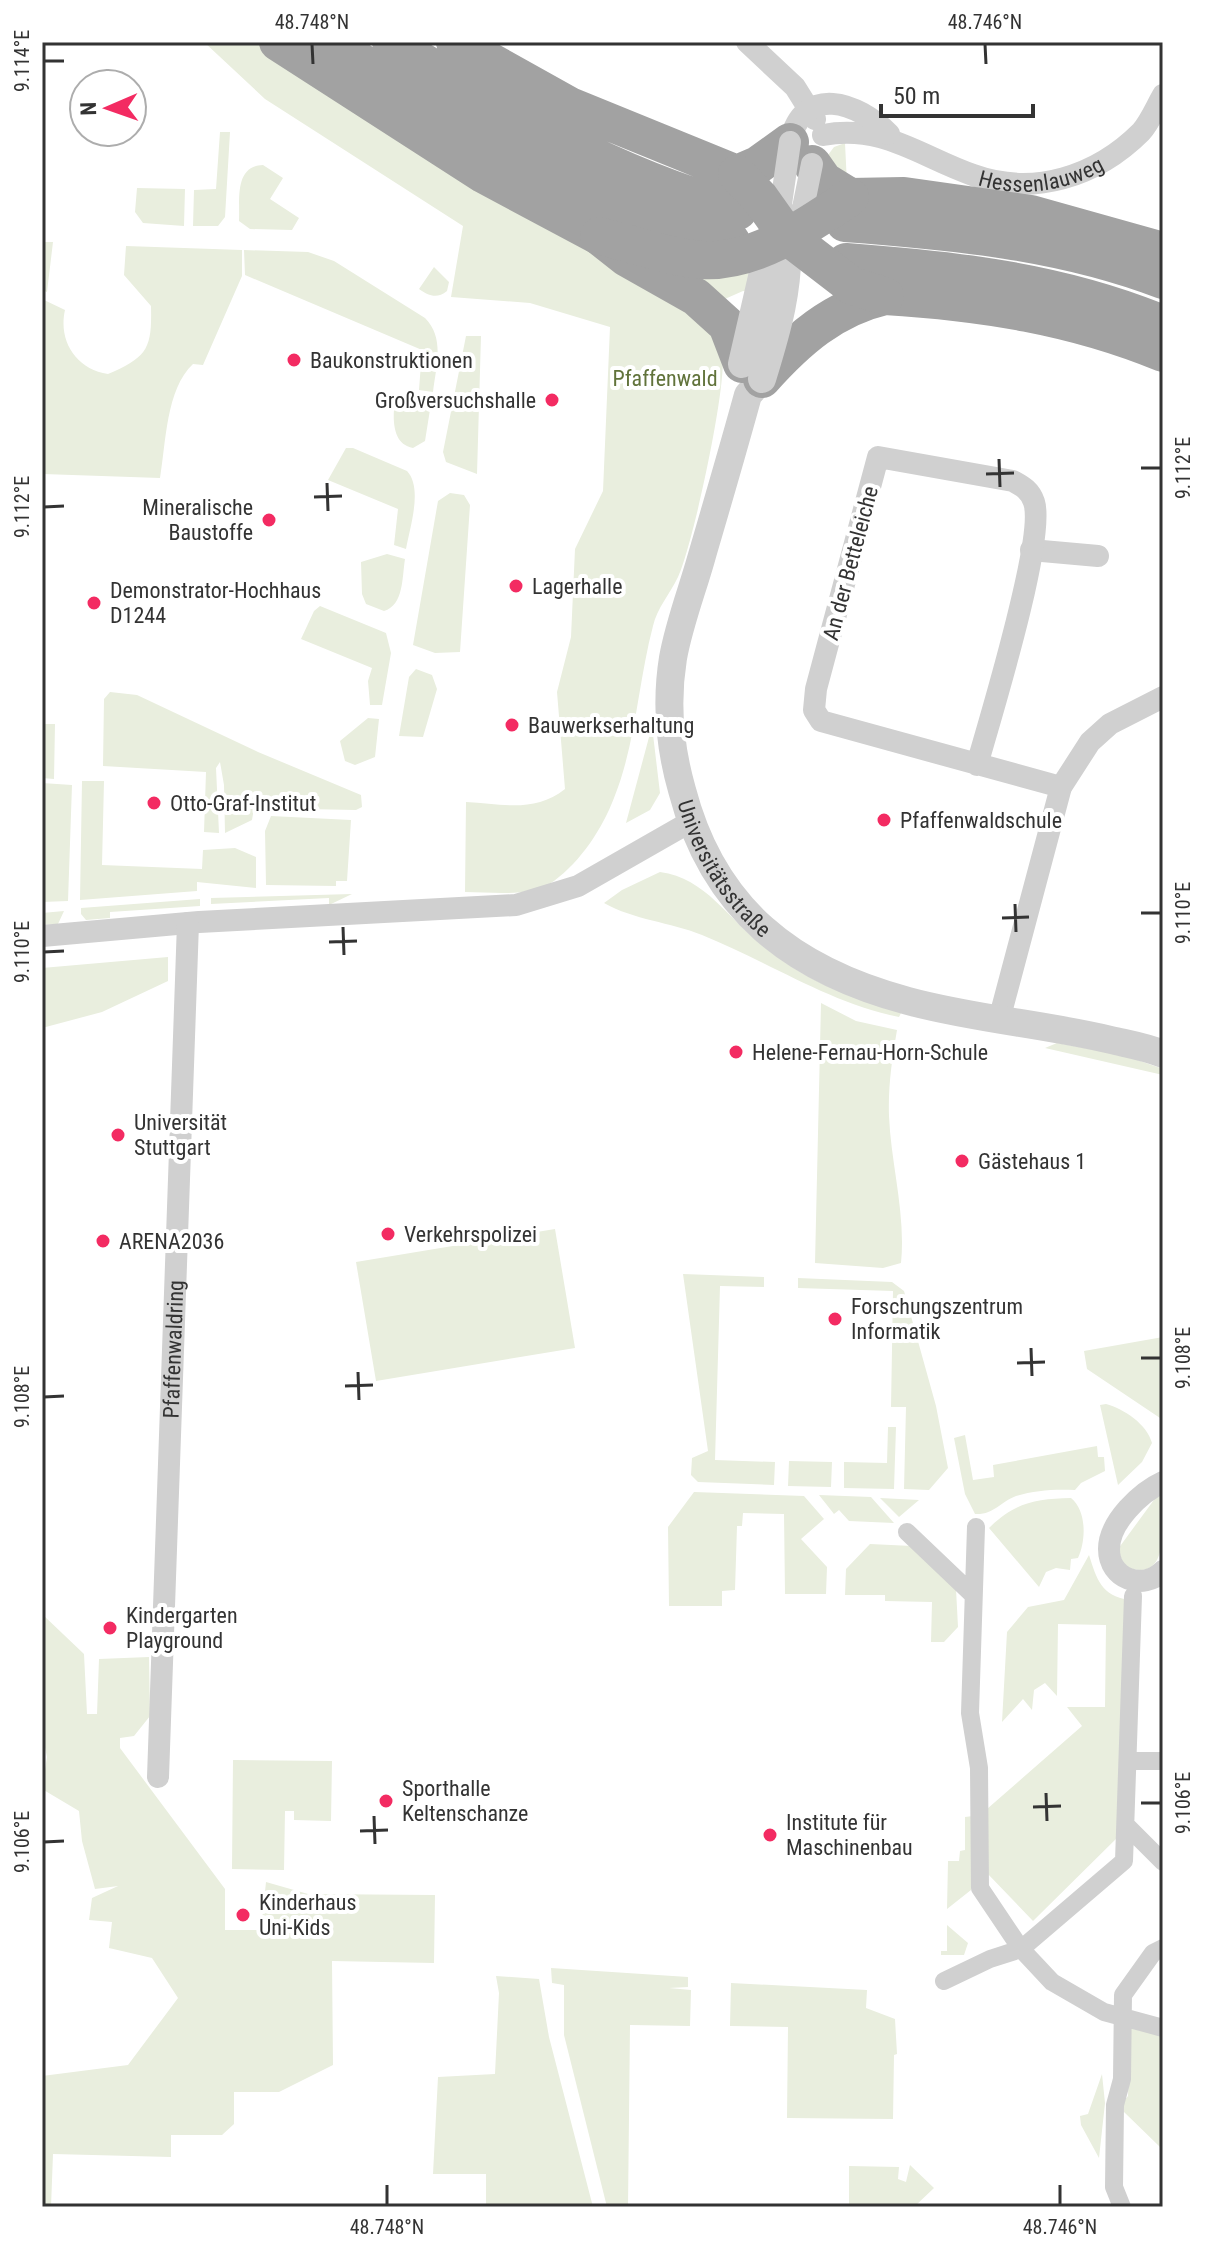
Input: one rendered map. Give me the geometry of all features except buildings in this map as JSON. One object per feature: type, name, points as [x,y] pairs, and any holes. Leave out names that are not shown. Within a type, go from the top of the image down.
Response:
[{"type":"highway","points":[[278,42],[483,174],[599,236],[627,258],[715,312],[734,336],[751,379],[823,322],[869,299],[885,296]]},
{"type":"highway","points":[[330,42],[465,129],[545,173],[640,213],[735,209],[760,198],[787,236],[852,286],[885,296],[1022,309],[1108,331],[1163,353]]},
{"type":"highway","points":[[391,42],[499,110],[595,159],[673,190],[735,209]]},
{"type":"highway","points":[[455,42],[570,106],[735,209]]},
{"type":"highway","points":[[735,209],[758,165],[810,146],[824,181],[848,210],[1104,260],[1163,280]]},
{"type":"highway","points":[[599,236],[704,260],[736,256],[848,210],[904,196],[1031,214],[1163,251]]},
{"type":"highway","points":[[846,262],[1026,281],[1098,301],[1163,325]]},
{"type":"highway","points":[[971,273],[1004,268],[1106,288],[1163,311]]},
{"type":"street","points":[[747,42],[777,67],[809,107],[810,146]]},
{"type":"street","name":"Hessenlauweg","points":[[810,146],[850,131],[893,138],[974,176],[1017,184],[1066,180],[1101,164],[1143,130],[1163,95]]},
{"type":"street","name":"Hessenlauweg","points":[[809,107],[817,103],[838,104],[880,125],[893,138]]},
{"type":"street","points":[[809,107],[798,117],[810,146]]},
{"type":"street","name":"Universitätsstraße","points":[[787,236],[803,208],[810,146]]},
{"type":"street","name":"Universitätsstraße","points":[[810,146],[781,204],[789,268],[784,306],[751,379],[673,658],[670,711],[675,767],[690,822],[706,861],[733,900],[820,969],[851,984],[909,1001],[999,1020],[1075,1031],[1163,1054]]},
{"type":"street","name":"An der Betteleiche","points":[[977,765],[1007,661],[1036,513],[1026,488],[985,475],[878,457],[816,689],[814,710],[821,721],[977,765],[1061,787]]},
{"type":"street","points":[[1031,550],[1098,556]]},
{"type":"street","points":[[999,1020],[1061,787],[1090,742],[1110,724],[1163,697]]},
{"type":"street","points":[[42,936],[188,923],[516,905],[578,886],[690,822]]},
{"type":"street","name":"Pfaffenwaldring","points":[[158,1777],[188,923]]},
{"type":"street","points":[[1163,1482],[1147,1491],[1125,1513],[1114,1530],[1109,1549],[1113,1568],[1125,1578],[1141,1582],[1155,1579],[1163,1571]]},
{"type":"street","points":[[976,1527],[971,1593],[970,1713],[979,1768],[980,1888],[1021,1949],[1052,1982],[1104,2012],[1163,2028]]},
{"type":"street","points":[[907,1532],[971,1593]]},
{"type":"street","points":[[944,1981],[1021,1949],[1124,1861],[1133,1596]]},
{"type":"street","points":[[1129,1761],[1163,1761]]},
{"type":"street","points":[[1127,1826],[1163,1862]]},
{"type":"street","points":[[1122,2207],[1114,2187],[1114,2173],[1115,2105],[1122,2079],[1123,1995],[1141,1968],[1158,1951]]},
{"type":"green space","name":"Pfaffenwald","points":[[204,42],[266,42],[691,307],[710,327],[720,344],[723,368],[720,394],[700,500],[678,577],[653,626],[621,777],[609,810],[590,844],[564,873],[534,890],[465,892],[466,802],[530,804],[554,797],[565,789],[557,692],[571,637],[575,549],[603,491],[610,327],[530,303],[451,297],[463,226],[265,99]]},
{"type":"green space","points":[[220,132],[230,132],[225,217],[218,226],[193,226],[194,190],[216,189]]},
{"type":"green space","points":[[845,143],[847,184],[828,155],[834,147]]},
{"type":"green space","points":[[263,165],[283,178],[270,199],[299,218],[292,230],[250,229],[239,221],[239,194],[243,178],[247,171]]},
{"type":"green space","points":[[137,188],[185,189],[184,226],[143,223],[135,212]]},
{"type":"green space","points":[[42,242],[53,242],[47,292],[42,290]]},
{"type":"green space","points":[[126,246],[242,250],[242,276],[203,365],[193,364],[177,387],[160,478],[43,474],[42,299],[65,310],[64,332],[78,360],[108,374],[132,362],[145,349],[148,341],[151,306],[124,275]]},
{"type":"green space","points":[[244,250],[308,252],[334,261],[425,318],[437,343],[433,392],[419,390],[422,350],[245,275]]},
{"type":"green space","points":[[636,251],[755,272],[750,292],[743,291],[718,302]]},
{"type":"green space","points":[[434,267],[449,282],[447,291],[436,296],[419,289]]},
{"type":"green space","points":[[466,336],[481,336],[477,474],[446,462],[443,452]]},
{"type":"green space","points":[[417,395],[432,397],[425,441],[413,448],[398,438],[394,408],[407,405]]},
{"type":"green space","points":[[346,448],[353,448],[407,471],[412,478],[415,497],[406,549],[394,545],[398,509],[328,480]]},
{"type":"green space","points":[[450,493],[464,495],[470,505],[460,652],[435,653],[413,645],[438,501]]},
{"type":"green space","points":[[387,554],[405,559],[399,597],[391,608],[384,611],[366,604],[362,594],[361,562]]},
{"type":"green space","points":[[320,606],[386,633],[391,653],[382,705],[370,705],[368,681],[372,668],[301,639],[314,611]]},
{"type":"green space","points":[[416,669],[432,675],[437,689],[423,737],[399,736],[409,677]]},
{"type":"green space","points":[[110,692],[137,695],[258,752],[361,795],[362,807],[356,810],[254,808],[252,820],[225,833],[220,762],[216,768],[219,833],[204,832],[206,772],[103,766],[104,699]]},
{"type":"green space","points":[[368,718],[379,719],[375,757],[355,765],[345,761],[340,741]]},
{"type":"green space","points":[[42,724],[55,724],[54,779],[42,778]]},
{"type":"green space","points":[[652,726],[660,793],[650,810],[626,823]]},
{"type":"green space","points":[[82,781],[104,781],[102,865],[202,869],[203,850],[235,848],[256,857],[256,888],[197,882],[197,891],[80,900]]},
{"type":"green space","points":[[42,783],[72,785],[68,901],[42,902]]},
{"type":"green space","points":[[271,816],[351,820],[347,881],[336,881],[336,886],[266,885],[265,831]]},
{"type":"green space","points":[[660,872],[691,882],[704,891],[750,935],[795,969],[846,994],[902,1011],[899,1017],[848,1002],[702,935],[604,903],[622,890]]},
{"type":"green space","points":[[352,894],[329,905],[329,898],[211,904],[211,898]]},
{"type":"green space","points":[[200,899],[200,906],[110,912],[110,918],[86,920],[81,914],[81,908]]},
{"type":"green space","points":[[64,911],[58,924],[42,925],[42,913]]},
{"type":"green space","points":[[168,957],[168,981],[102,1012],[42,1028],[42,968]]},
{"type":"green space","points":[[821,1003],[856,1021],[897,1030],[889,1116],[902,1226],[901,1263],[883,1268],[815,1263]]},
{"type":"green space","points":[[1057,1043],[1123,1055],[1163,1069],[1163,1075],[1045,1048]]},
{"type":"green space","points":[[555,1229],[575,1348],[376,1381],[356,1262]]},
{"type":"green space","points":[[683,1274],[764,1277],[764,1287],[720,1286],[715,1460],[775,1462],[774,1485],[698,1482],[691,1475],[692,1458],[708,1451]]},
{"type":"green space","points":[[798,1278],[892,1282],[904,1291],[936,1406],[948,1468],[929,1490],[904,1489],[906,1407],[891,1407],[893,1291],[798,1288]]},
{"type":"green space","points":[[1163,1337],[1163,1420],[1087,1369],[1084,1351]]},
{"type":"green space","points":[[1106,1404],[1134,1418],[1152,1443],[1142,1462],[1118,1485],[1100,1405]]},
{"type":"green space","points":[[888,1427],[896,1427],[894,1489],[844,1488],[844,1462],[887,1463]]},
{"type":"green space","points":[[965,1435],[973,1480],[994,1477],[993,1465],[1097,1446],[1098,1457],[1104,1457],[1105,1471],[1081,1483],[1075,1490],[1023,1494],[997,1508],[975,1514],[965,1494],[954,1438]]},
{"type":"green space","points":[[789,1461],[832,1462],[831,1487],[788,1486]]},
{"type":"green space","points":[[694,1492],[804,1496],[824,1519],[801,1539],[827,1567],[826,1594],[785,1594],[784,1514],[743,1513],[742,1526],[737,1526],[735,1590],[722,1591],[722,1606],[669,1606],[668,1527]]},
{"type":"green space","points":[[1162,1493],[1163,1534],[1157,1560],[1150,1568],[1139,1570],[1124,1566],[1118,1549]]},
{"type":"green space","points":[[819,1495],[871,1497],[894,1523],[849,1521],[839,1510],[834,1514]]},
{"type":"green space","points":[[880,1498],[919,1500],[899,1517]]},
{"type":"green space","points":[[1071,1498],[1082,1518],[1084,1535],[1081,1551],[1078,1558],[1071,1559],[1070,1570],[1056,1568],[1046,1572],[1039,1587],[989,1528],[1017,1507],[1047,1499]]},
{"type":"green space","points":[[870,1544],[912,1546],[956,1589],[958,1627],[944,1642],[931,1642],[932,1602],[885,1601],[885,1595],[845,1595],[846,1569]]},
{"type":"green space","points":[[1089,1555],[1106,1590],[1129,1600],[1122,1833],[1033,1921],[986,1872],[987,1809],[1082,1726],[1067,1707],[1105,1707],[1106,1625],[1058,1624],[1057,1696],[1045,1683],[1034,1690],[1032,1710],[1023,1699],[1002,1722],[1007,1632],[1028,1607],[1064,1600]]},
{"type":"green space","points":[[42,1614],[84,1654],[87,1714],[97,1714],[99,1659],[149,1657],[150,1716],[134,1736],[120,1738],[120,1748],[225,1889],[225,1930],[261,1930],[266,1882],[308,1894],[435,1895],[434,1963],[332,1961],[333,2065],[279,2092],[234,2092],[234,2124],[222,2135],[171,2135],[171,2157],[53,2154],[51,2207],[42,2207],[42,2076],[128,2065],[178,1998],[152,1958],[109,1948],[112,1922],[89,1920],[92,1898],[118,1886],[95,1889],[82,1841],[79,1811],[42,1789],[47,1757],[42,1733]]},
{"type":"green space","points":[[233,1760],[332,1761],[331,1821],[294,1820],[294,1811],[285,1811],[284,1870],[232,1869]]},
{"type":"green space","points":[[973,1816],[971,1890],[947,1909],[948,1861],[959,1861],[960,1851],[965,1850],[965,1817]]},
{"type":"green space","points":[[947,1925],[968,1943],[964,1955],[941,1955],[941,1951],[947,1951]]},
{"type":"green space","points":[[551,1968],[688,1977],[688,1987],[669,1988],[691,1990],[690,2026],[630,2025],[628,2207],[607,2207],[564,2035],[564,1985],[552,1983]]},
{"type":"green space","points":[[496,1976],[539,1979],[549,2037],[593,2207],[486,2207],[486,2174],[433,2174],[438,2077],[495,2074],[499,1993]]},
{"type":"green space","points":[[731,1983],[867,1990],[866,2008],[895,2019],[897,2054],[894,2055],[893,2119],[787,2118],[788,2027],[730,2026]]},
{"type":"green space","points":[[1130,2028],[1163,2036],[1160,2147],[1124,2112],[1122,2103],[1128,2096]]},
{"type":"green space","points":[[1102,2074],[1105,2103],[1099,2158],[1081,2125],[1080,2116],[1088,2114]]},
{"type":"green space","points":[[910,2165],[934,2188],[914,2207],[849,2207],[849,2166],[899,2167],[898,2179],[906,2182]]},
{"type":"place","name":"Baukonstruktionen","points":[[294,360]]},
{"type":"place","name":"Großversuchshalle","points":[[552,400]]},
{"type":"place","name":"Mineralische Baustoffe","points":[[269,520]]},
{"type":"place","name":"Lagerhalle","points":[[516,586]]},
{"type":"place","name":"Demonstrator-Hochhaus D1244","points":[[94,603]]},
{"type":"place","name":"Bauwerkserhaltung","points":[[512,725]]},
{"type":"place","name":"Otto-Graf-Institut","points":[[154,803]]},
{"type":"place","name":"Pfaffenwaldschule","points":[[884,820]]},
{"type":"place","name":"Helene-Fernau-Horn-Schule","points":[[736,1052]]},
{"type":"place","name":"Universität Stuttgart","points":[[118,1135]]},
{"type":"place","name":"Gästehaus 1","points":[[962,1161]]},
{"type":"place","name":"Verkehrspolizei","points":[[388,1234]]},
{"type":"place","name":"ARENA2036","points":[[103,1241]]},
{"type":"place","name":"Forschungszentrum Informatik","points":[[835,1319]]},
{"type":"place","name":"Kindergarten Playground","points":[[110,1628]]},
{"type":"place","name":"Sporthalle Keltenschanze","points":[[386,1801]]},
{"type":"place","name":"Institute für Maschinenbau","points":[[770,1835]]},
{"type":"place","name":"Kinderhaus Uni-Kids","points":[[243,1915]]}]
